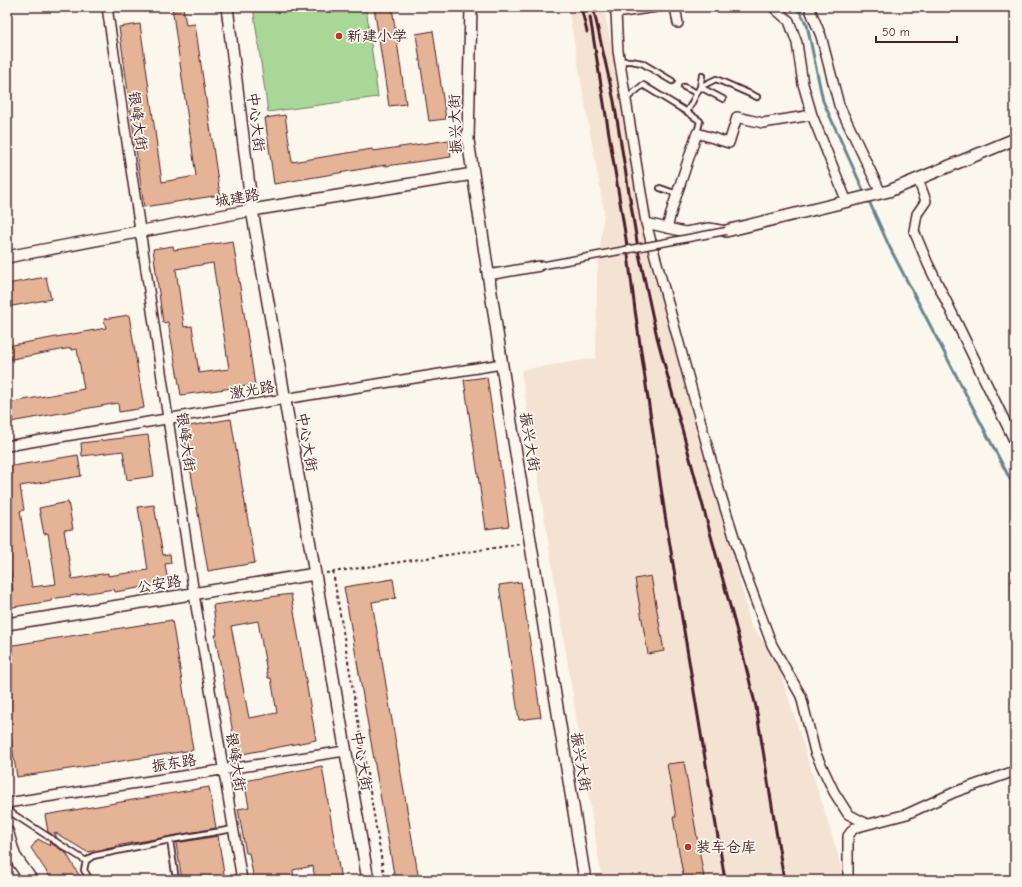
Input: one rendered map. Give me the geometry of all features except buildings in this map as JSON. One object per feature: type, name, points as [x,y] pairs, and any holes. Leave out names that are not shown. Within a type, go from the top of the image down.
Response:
[{"type":"main road","points":[[7,832],[14,856],[31,880]]},
{"type":"street","name":"银峰大街","points":[[107,7],[194,594],[242,880]]},
{"type":"street","name":"中心大街","points":[[227,7],[252,210],[368,880]]},
{"type":"street","name":"振兴大街","points":[[471,7],[468,140],[530,542],[585,880]]},
{"type":"street","points":[[656,7],[614,10],[620,61],[646,223],[719,489],[747,578],[772,646],[801,696],[815,752],[834,792],[848,814],[867,824]]},
{"type":"street","points":[[675,7],[678,23]]},
{"type":"street","points":[[773,7],[789,21],[797,43],[803,84],[812,115],[847,202]]},
{"type":"street","points":[[809,7],[821,36],[839,105],[871,196]]},
{"type":"street","points":[[667,228],[697,133],[729,143],[738,117],[763,123],[812,115]]},
{"type":"street","points":[[488,276],[726,231],[889,192],[1015,139]]},
{"type":"street","name":"城建路","points":[[7,258],[252,210],[473,174]]},
{"type":"street","points":[[918,180],[926,201],[917,214],[914,230],[928,264],[1015,442]]},
{"type":"street","points":[[646,223],[685,232],[709,228],[726,231]]},
{"type":"street","name":"激光路","points":[[7,446],[168,418],[502,364]]},
{"type":"street","name":"公安路","points":[[7,624],[315,574]]},
{"type":"street","name":"振东路","points":[[7,803],[345,751]]},
{"type":"street","points":[[848,880],[848,836],[854,828],[907,814],[955,792],[1015,771]]},
{"type":"lane","points":[[620,61],[642,63],[672,80]]},
{"type":"lane","points":[[687,112],[700,87],[702,76]]},
{"type":"lane","points":[[700,87],[716,79],[757,97]]},
{"type":"lane","points":[[626,99],[643,85],[700,121],[697,133]]},
{"type":"lane","points":[[684,87],[697,93]]},
{"type":"lane","points":[[700,87],[722,99]]},
{"type":"lane","points":[[660,188],[677,194]]},
{"type":"lane","points":[[7,810],[86,862]]},
{"type":"lane","points":[[90,880],[84,870],[86,862],[93,856],[233,829]]},
{"type":"lane","points":[[170,840],[176,880]]},
{"type":"path","points":[[315,574],[530,542]]},
{"type":"path","points":[[333,572],[385,880]]},
{"type":"shaded area","points":[[568,7],[604,7],[651,260],[659,259],[751,626],[775,655],[838,854],[843,880],[602,880],[521,370],[596,358],[597,275],[604,211]]},
{"type":"green space","points":[[253,7],[366,7],[378,97],[268,112]]},
{"type":"waterway","points":[[794,7],[800,12],[807,25],[823,101],[865,194]]},
{"type":"waterway","points":[[868,199],[890,248],[1011,481],[1013,757],[1015,824]]},
{"type":"railway","points":[[581,7],[587,32]]},
{"type":"railway","points":[[593,7],[614,101],[639,254],[657,337],[756,707],[784,880]]},
{"type":"railway","points":[[590,17],[626,239],[665,515],[725,880]]},
{"type":"place","name":"新建小学","points":[[339,36]]},
{"type":"place","name":"装车仓库","points":[[688,847]]}]
